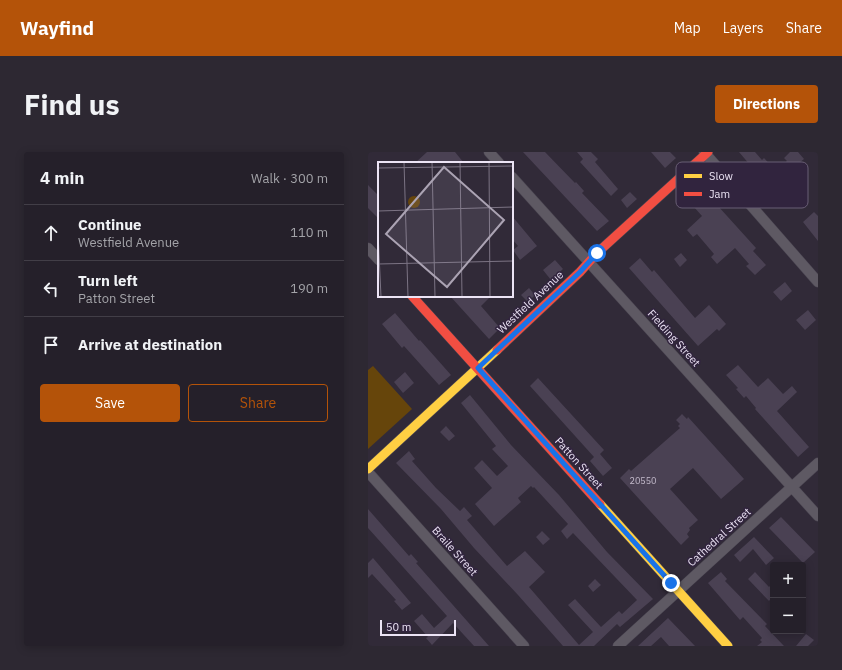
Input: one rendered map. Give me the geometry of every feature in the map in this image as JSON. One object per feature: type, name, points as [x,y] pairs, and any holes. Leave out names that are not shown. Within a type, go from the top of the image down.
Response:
[{"type":"street","points":[[489,152],[498,162]]},
{"type":"street","points":[[706,153],[714,162]]},
{"type":"street","name":"Westfield Avenue","points":[[696,162],[706,153]]},
{"type":"street","name":"Fielding Street","points":[[513,178],[818,516]]},
{"type":"street","name":"Westfield Avenue","points":[[368,471],[676,181]]},
{"type":"street","points":[[754,208],[818,282]]},
{"type":"street","points":[[368,248],[378,259]]},
{"type":"street","name":"Patton Street","points":[[413,297],[728,646]]},
{"type":"street","name":"Cathedral Street","points":[[618,646],[818,463]]},
{"type":"street","name":"Braile Street","points":[[368,471],[524,646]]},
{"type":"shaded area","points":[[373,366],[412,409],[368,449],[368,370]]},
{"type":"building","points":[[427,152],[455,152],[463,162],[416,162]]},
{"type":"building","points":[[523,152],[545,152],[575,183],[576,182],[584,191],[582,193],[609,221],[597,231]]},
{"type":"building","points":[[577,152],[591,152],[598,159],[595,162],[618,189],[611,196],[580,162],[583,159]]},
{"type":"building","points":[[651,152],[670,152],[676,158],[665,168]]},
{"type":"building","points":[[739,152],[755,152],[762,160],[764,158],[768,162],[747,162]]},
{"type":"building","points":[[790,152],[798,152],[804,159],[800,162],[786,162],[787,161],[784,158]]},
{"type":"building","points":[[368,185],[378,195],[378,218],[368,208]]},
{"type":"building","points":[[630,192],[637,199],[627,208],[621,200]]},
{"type":"building","points":[[695,208],[720,208],[756,248],[753,251],[766,265],[755,275],[746,266],[749,264],[735,248],[717,264],[711,257],[714,254],[697,234],[693,237],[687,230],[702,216]]},
{"type":"building","points":[[814,212],[818,216],[818,241],[803,222]]},
{"type":"building","points":[[513,217],[537,246],[520,260],[513,250],[518,246],[513,240]]},
{"type":"building","points":[[681,253],[687,260],[680,267],[674,259]]},
{"type":"building","points":[[640,258],[652,272],[654,270],[695,318],[709,305],[726,324],[719,331],[717,329],[698,346],[629,268]]},
{"type":"building","points":[[555,260],[563,269],[551,280],[543,270]]},
{"type":"building","points":[[785,282],[792,291],[781,301],[773,292]]},
{"type":"building","points":[[529,288],[535,295],[528,302],[521,295]]},
{"type":"building","points":[[451,297],[490,297],[481,306],[500,328],[489,339]]},
{"type":"building","points":[[808,310],[816,320],[805,330],[796,320]]},
{"type":"building","points":[[395,313],[451,375],[439,385],[404,346],[402,348],[382,324]]},
{"type":"building","points":[[738,365],[758,387],[768,378],[783,394],[792,386],[797,392],[777,411],[809,447],[798,457],[755,409],[756,408],[746,396],[744,398],[736,389],[738,388],[726,375]]},
{"type":"building","points":[[405,372],[414,383],[403,393],[394,382]]},
{"type":"building","points":[[538,378],[604,450],[600,454],[612,468],[603,476],[590,461],[594,457],[530,386]]},
{"type":"building","points":[[470,395],[511,445],[559,495],[607,552],[653,599],[620,627],[617,624],[594,646],[563,646],[474,548],[441,509],[396,463],[409,451],[415,459],[412,461],[436,488],[460,511],[464,507],[472,516],[467,520],[507,566],[525,551],[545,572],[529,587],[579,645],[593,632],[568,605],[575,599],[601,627],[619,611],[622,614],[637,600],[573,533],[567,539],[561,531],[568,524],[534,487],[533,488],[531,486],[518,498],[521,502],[494,526],[475,504],[492,488],[474,468],[482,460],[497,476],[508,466],[492,449],[496,446],[461,403]]},
{"type":"building","points":[[682,414],[687,419],[688,417],[744,479],[721,499],[693,468],[670,489],[698,520],[689,528],[690,530],[687,534],[689,537],[681,545],[620,478],[629,469],[631,471],[680,428],[678,426],[680,424],[676,420]]},
{"type":"building","points":[[446,426],[455,436],[449,441],[440,432]]},
{"type":"building","points":[[368,509],[409,556],[411,554],[418,562],[416,563],[489,646],[474,646],[453,623],[432,645],[426,638],[428,637],[414,621],[422,614],[434,628],[447,616],[368,528]]},
{"type":"building","points":[[781,517],[815,552],[804,562],[802,562],[769,528]]},
{"type":"building","points":[[542,531],[550,539],[543,545],[536,537]]},
{"type":"building","points":[[754,537],[774,558],[766,565],[753,549],[740,562],[734,555]]},
{"type":"building","points":[[373,558],[411,603],[402,610],[394,601],[396,600],[372,574],[368,578],[368,563]]},
{"type":"building","points":[[721,572],[727,579],[725,581],[767,624],[765,626],[770,631],[770,634],[773,634],[784,646],[757,646],[762,642],[760,640],[762,638],[743,617],[740,620],[708,583]]},
{"type":"building","points":[[755,572],[769,587],[770,586],[769,601],[748,579]]},
{"type":"building","points":[[595,579],[601,585],[593,592],[588,586]]},
{"type":"building","points":[[668,618],[695,646],[669,646],[661,637],[651,646],[638,646]]},
{"type":"building","points":[[806,634],[814,640],[808,646],[796,646]]},
{"type":"traffic: slow","points":[[368,469],[497,350]]},
{"type":"traffic: slow","points":[[600,504],[728,646]]},
{"type":"traffic: jam","points":[[697,162],[708,152]]},
{"type":"traffic: jam","points":[[497,350],[580,272],[597,253],[676,181]]},
{"type":"traffic: jam","points":[[413,297],[600,504]]},
{"type":"route","points":[[597,253],[580,272],[478,368],[671,583]]}]
